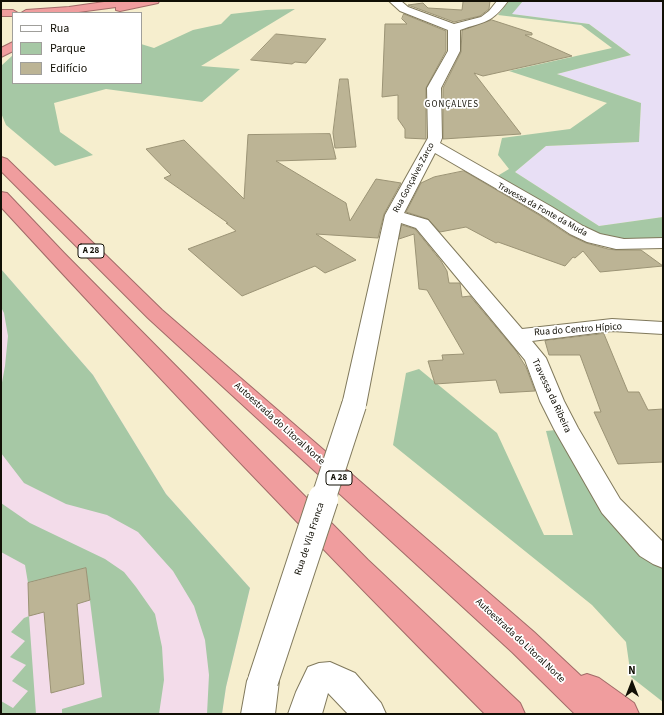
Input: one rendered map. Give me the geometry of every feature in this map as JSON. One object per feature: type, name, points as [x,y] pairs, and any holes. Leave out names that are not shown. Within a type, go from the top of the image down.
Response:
[{"type":"highway","points":[[40,12],[69,10],[134,1]]},
{"type":"highway","points":[[106,12],[154,1]]},
{"type":"highway","points":[[1,13],[12,13]]},
{"type":"highway","points":[[1,53],[12,47]]},
{"type":"highway","name":"Autoestrada do Litoral Norte","points":[[1,162],[156,314],[523,642],[598,714]]},
{"type":"highway","name":"A 28","points":[[1,197],[57,257],[358,568],[508,714]]},
{"type":"highway","points":[[523,642],[622,714]]},
{"type":"street","points":[[394,1],[404,9],[454,28],[482,20],[492,15],[503,1]]},
{"type":"street","name":"Rua Gonçalves Zarco","points":[[382,270],[394,215],[435,138],[434,88],[454,51],[454,28]]},
{"type":"street","name":"Travessa da Fonte da Muda","points":[[432,145],[462,164],[539,206],[578,231],[602,242],[634,244],[663,243]]},
{"type":"street","name":"Travessa da Ribeira","points":[[394,215],[422,224],[535,358],[552,401],[566,429],[611,506],[650,548],[663,556]]},
{"type":"street","name":"Rua de Vila Franca","points":[[258,714],[263,681],[354,405],[382,270]]},
{"type":"street","name":"Rua do Centro Hípico","points":[[517,336],[612,325],[663,328]]},
{"type":"street","points":[[305,714],[312,692],[319,678],[330,677],[343,684],[370,714]]},
{"type":"shaded area","points":[[523,1],[663,1],[663,217],[599,226],[515,172],[546,146],[639,142],[641,103],[557,74],[631,55],[589,24],[511,14]]},
{"type":"shaded area","points":[[1,269],[93,375],[166,494],[250,588],[226,687],[222,714],[1,714]]},
{"type":"green space","points":[[509,1],[523,1],[512,14],[589,24],[631,55],[557,74],[641,103],[639,142],[546,146],[515,172],[599,226],[663,217],[663,238],[624,240],[594,233],[494,178],[509,169],[498,155],[502,138],[570,129],[607,103],[509,71],[612,48],[581,25],[498,15]]},
{"type":"green space","points":[[295,9],[201,66],[240,69],[202,102],[106,89],[54,103],[60,132],[93,155],[55,166],[6,125],[1,113],[1,66],[12,56],[12,84],[142,84],[142,44],[154,48],[193,30],[221,24],[231,14],[266,10]]},
{"type":"green space","points":[[1,269],[93,375],[166,494],[250,588],[226,687],[222,714],[207,714],[209,675],[205,640],[194,606],[173,571],[138,532],[107,515],[66,504],[24,483],[1,453],[1,388],[8,336],[4,313],[1,307]]},
{"type":"green space","points":[[419,369],[497,433],[544,535],[573,535],[546,431],[566,429],[663,556],[663,702],[631,677],[626,642],[592,605],[393,445],[406,373]]},
{"type":"green space","points":[[1,503],[30,523],[105,559],[124,572],[136,587],[155,614],[162,647],[164,680],[159,714],[62,714],[62,709],[102,697],[86,569],[28,583],[25,565],[1,552]]},
{"type":"green space","points":[[29,616],[36,714],[1,714],[1,701],[13,708],[28,691],[12,681],[26,665],[10,657],[25,641],[11,632],[24,618]]},
{"type":"building","points":[[490,1],[489,9],[480,16],[454,22],[408,5],[423,3],[428,8],[462,10],[463,2]]},
{"type":"building","points":[[404,14],[446,31],[446,51],[426,88],[426,139],[405,138],[405,129],[398,119],[398,95],[382,97],[385,24],[407,24],[402,19]]},
{"type":"building","points":[[492,20],[532,33],[532,35],[525,35],[572,56],[483,76],[474,73],[521,134],[443,139],[443,88],[461,52],[462,31]]},
{"type":"building","points":[[276,34],[326,39],[306,63],[295,62],[292,64],[251,60]]},
{"type":"building","points":[[340,79],[348,79],[356,147],[335,148],[333,133]]},
{"type":"building","points":[[330,134],[336,159],[276,161],[346,203],[350,221],[376,179],[401,183],[384,214],[378,238],[316,234],[356,260],[325,273],[315,266],[242,296],[188,249],[236,231],[226,223],[228,223],[164,178],[171,175],[146,149],[184,140],[244,199],[248,135]]},
{"type":"building","points":[[464,171],[539,215],[569,235],[586,243],[608,249],[641,250],[663,266],[600,272],[583,251],[575,258],[573,257],[565,266],[498,242],[496,243],[466,227],[440,232],[428,219],[406,212],[421,183],[434,177]]},
{"type":"building","points":[[402,225],[415,229],[441,261],[447,271],[449,283],[460,283],[462,297],[470,296],[516,351],[526,367],[535,391],[500,393],[496,380],[435,384],[428,361],[443,360],[442,355],[464,354],[427,290],[419,289],[414,234],[399,239]]},
{"type":"building","points":[[604,334],[628,392],[639,392],[648,410],[663,409],[663,462],[618,464],[594,412],[601,412],[580,355],[549,355],[545,341]]},
{"type":"building","points":[[86,568],[90,600],[77,604],[84,684],[51,693],[44,612],[29,616],[28,583]]},
{"type":"district","name":"GONÇALVES","points":[[452,105]]}]
